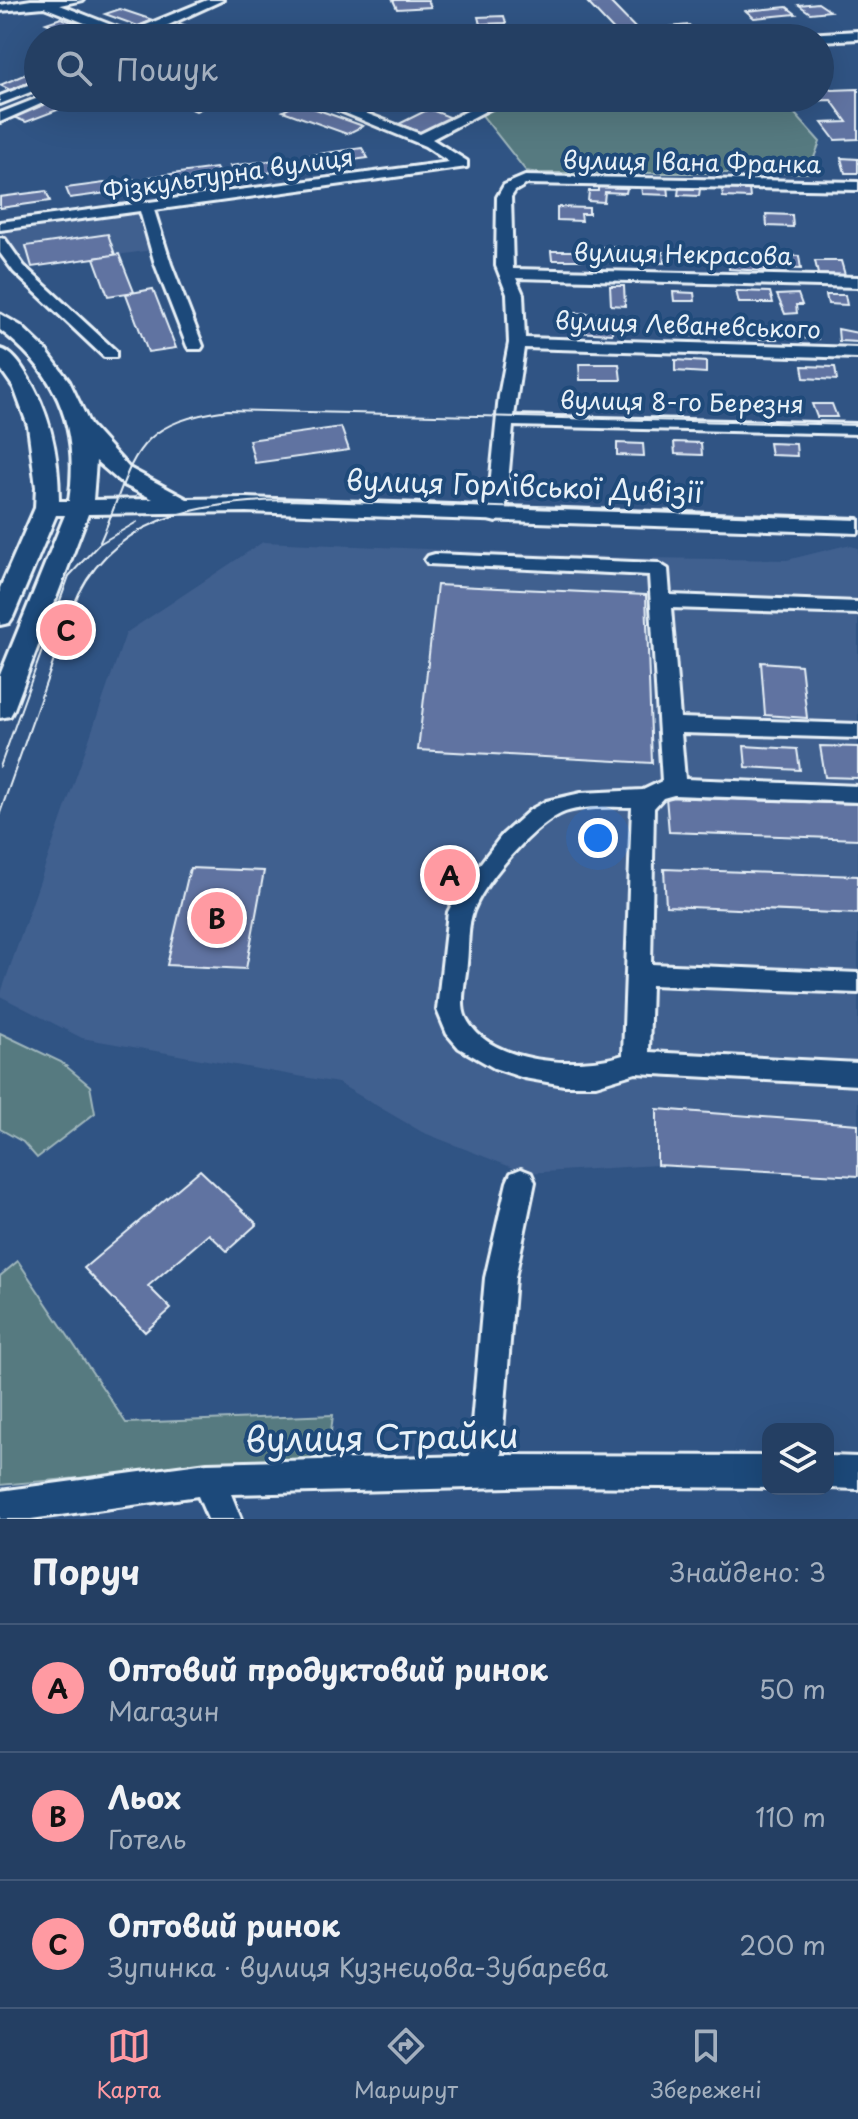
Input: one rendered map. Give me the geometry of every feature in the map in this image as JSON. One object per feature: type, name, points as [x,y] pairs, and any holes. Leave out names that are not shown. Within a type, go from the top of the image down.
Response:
[{"type":"main road","points":[[0,320],[24,337],[48,364],[80,427],[112,467],[126,479],[189,504]]},
{"type":"main road","points":[[0,355],[22,379],[41,428],[47,467],[47,508],[0,617]]},
{"type":"main road","points":[[0,709],[80,506],[84,479],[80,427]]},
{"type":"main road","name":"вулиця Горлівської Дивізії","points":[[47,508],[189,504],[858,526]]},
{"type":"street","points":[[0,8],[77,0]]},
{"type":"street","points":[[161,24],[217,0]]},
{"type":"street","points":[[40,2],[97,24]]},
{"type":"street","points":[[834,36],[858,35]]},
{"type":"street","points":[[0,100],[24,91]]},
{"type":"street","points":[[0,118],[24,108]]},
{"type":"street","points":[[351,112],[421,139],[476,112]]},
{"type":"street","name":"Фізкультурна вулиця","points":[[0,226],[462,164],[421,139]]},
{"type":"street","name":"вулиця Івана Франка","points":[[506,273],[504,197],[509,188],[525,180],[858,186]]},
{"type":"street","points":[[146,206],[163,264],[195,346]]},
{"type":"street","points":[[0,242],[19,269],[110,354]]},
{"type":"street","points":[[496,516],[517,343],[515,294],[506,273]]},
{"type":"street","name":"вулиця Некрасова","points":[[506,273],[858,282]]},
{"type":"street","name":"вулиця Леваневського","points":[[517,343],[858,353]]},
{"type":"street","name":"вулиця 8-го Березня","points":[[506,421],[858,429]]},
{"type":"street","points":[[435,560],[658,569],[674,787]]},
{"type":"street","points":[[661,601],[858,608]]},
{"type":"street","points":[[670,725],[858,731]]},
{"type":"street","points":[[636,1062],[643,808],[647,798],[655,790],[674,787],[858,794]]},
{"type":"street","points":[[647,798],[571,802],[545,811],[520,832],[465,901],[460,912],[450,1010],[452,1023],[466,1040],[499,1058],[553,1073],[605,1073],[636,1062],[858,1074]]},
{"type":"street","points":[[638,974],[858,983]]},
{"type":"street","points":[[484,1472],[500,1278],[521,1182]]},
{"type":"street","name":"вулиця Страйки","points":[[0,1507],[207,1479],[484,1472],[762,1472]]},
{"type":"street","points":[[834,1472],[858,1473]]},
{"type":"street","points":[[207,1479],[225,1519]]},
{"type":"shaded area","points":[[140,209],[152,250],[24,268],[5,246],[0,230]]},
{"type":"shaded area","points":[[263,542],[639,558],[787,560],[847,545],[858,548],[858,1176],[657,1165],[526,1173],[422,1132],[338,1083],[82,1038],[0,996],[126,633]]},
{"type":"green space","points":[[488,112],[793,112],[820,142],[808,173],[538,173],[526,171],[482,115]]},
{"type":"green space","points":[[0,1033],[61,1062],[90,1086],[95,1113],[37,1158],[23,1142],[0,1129]]},
{"type":"green space","points":[[18,1261],[126,1423],[333,1415],[328,1456],[0,1485],[0,1276]]},
{"type":"building","points":[[393,0],[428,0],[431,7],[397,9]]},
{"type":"building","points":[[609,1],[631,24],[608,24],[588,3]]},
{"type":"building","points":[[818,3],[830,11],[810,13],[799,5]]},
{"type":"building","points":[[787,7],[796,14],[754,18],[746,11]]},
{"type":"building","points":[[120,9],[153,20],[132,24],[105,14]]},
{"type":"building","points":[[504,16],[506,23],[480,24],[478,17]]},
{"type":"building","points":[[61,18],[78,24],[49,24],[46,23]]},
{"type":"building","points":[[24,75],[24,84],[10,90],[0,85]]},
{"type":"building","points":[[858,89],[858,139],[835,140],[822,123],[847,122],[834,104],[834,90]]},
{"type":"building","points":[[25,112],[52,112],[26,122],[13,117]]},
{"type":"building","points":[[286,112],[324,112],[363,126],[347,134]]},
{"type":"building","points":[[423,112],[437,112],[452,118],[422,133],[399,124]]},
{"type":"building","points":[[362,148],[368,158],[317,165],[311,155]]},
{"type":"building","points":[[290,158],[296,169],[236,177],[230,166]]},
{"type":"building","points":[[841,158],[858,159],[858,173],[845,173]]},
{"type":"building","points":[[216,168],[221,178],[153,187],[149,177]]},
{"type":"building","points":[[134,179],[137,189],[70,198],[66,188]]},
{"type":"building","points":[[641,185],[668,186],[669,195],[642,194]]},
{"type":"building","points":[[598,187],[627,188],[626,193],[605,192],[604,202],[588,201],[589,191],[598,191]]},
{"type":"building","points":[[679,188],[700,189],[699,196],[678,195]]},
{"type":"building","points":[[722,189],[749,189],[750,198],[723,197]]},
{"type":"building","points":[[46,191],[50,201],[0,208],[0,197]]},
{"type":"building","points":[[557,207],[589,208],[589,214],[581,214],[582,221],[557,220]]},
{"type":"building","points":[[766,214],[792,215],[793,227],[767,226]]},
{"type":"building","points":[[108,234],[115,255],[32,267],[26,246]]},
{"type":"building","points":[[592,247],[615,247],[617,262],[593,261]]},
{"type":"building","points":[[551,251],[581,251],[582,260],[552,260]]},
{"type":"building","points":[[638,252],[663,252],[664,263],[638,262]]},
{"type":"building","points":[[119,254],[134,292],[108,296],[94,258]]},
{"type":"building","points":[[772,255],[799,256],[801,269],[773,268]]},
{"type":"building","points":[[729,256],[755,258],[756,264],[765,265],[765,271],[729,269]]},
{"type":"building","points":[[815,261],[841,261],[845,275],[818,274]]},
{"type":"building","points":[[610,286],[624,286],[625,306],[611,305]]},
{"type":"building","points":[[153,289],[176,348],[148,352],[126,294]]},
{"type":"building","points":[[736,291],[770,292],[773,303],[739,303]]},
{"type":"building","points":[[673,292],[694,293],[695,301],[674,301]]},
{"type":"building","points":[[798,294],[802,305],[796,305],[797,313],[785,314],[777,295]]},
{"type":"building","points":[[826,295],[845,295],[847,305],[828,304]]},
{"type":"building","points":[[576,313],[613,315],[612,334],[575,332]]},
{"type":"building","points":[[682,323],[707,324],[708,336],[675,335],[674,328],[683,328]]},
{"type":"building","points":[[756,326],[773,326],[777,339],[760,339]]},
{"type":"building","points":[[797,328],[816,329],[818,339],[799,338]]},
{"type":"building","points":[[838,329],[858,333],[858,342],[839,341]]},
{"type":"building","points":[[675,360],[706,362],[706,373],[675,371]]},
{"type":"building","points":[[579,364],[619,364],[621,380],[580,380]]},
{"type":"building","points":[[802,366],[835,367],[837,380],[804,378]]},
{"type":"building","points":[[752,400],[775,401],[778,411],[754,411]]},
{"type":"building","points":[[812,404],[832,404],[837,417],[817,417]]},
{"type":"building","points":[[341,427],[349,450],[255,463],[249,440]]},
{"type":"building","points":[[674,442],[701,443],[702,455],[675,454]]},
{"type":"building","points":[[617,443],[643,444],[644,456],[617,455]]},
{"type":"building","points":[[769,443],[796,444],[797,456],[771,455]]},
{"type":"building","points":[[437,585],[646,595],[652,763],[418,750]]},
{"type":"building","points":[[761,662],[801,665],[807,718],[765,715]]},
{"type":"building","points":[[744,746],[797,749],[800,770],[746,767]]},
{"type":"building","points":[[820,746],[858,747],[858,778],[825,777]]},
{"type":"building","points":[[666,797],[858,804],[858,839],[669,832]]},
{"type":"building","points":[[190,868],[264,871],[246,969],[167,965]]},
{"type":"building","points":[[664,869],[858,876],[858,914],[666,906]]},
{"type":"building","points":[[657,1109],[858,1124],[858,1176],[657,1165]]},
{"type":"building","points":[[200,1170],[257,1224],[227,1251],[209,1234],[148,1286],[171,1309],[145,1332],[84,1268]]},
{"type":"tram line","points":[[100,542],[130,468],[153,436],[170,425],[195,416],[228,410],[858,425]]},
{"type":"tram line","points":[[0,813],[72,609],[88,578],[108,553],[160,521],[222,505],[288,500],[858,519]]},
{"type":"tram line","points":[[0,767],[69,576],[99,544],[137,522]]},
{"type":"place","name":"Оптовий ринок","points":[[66,630]]},
{"type":"place","name":"Оптовий продуктовий ринок","points":[[450,875]]},
{"type":"place","name":"Льох","points":[[217,918]]}]
